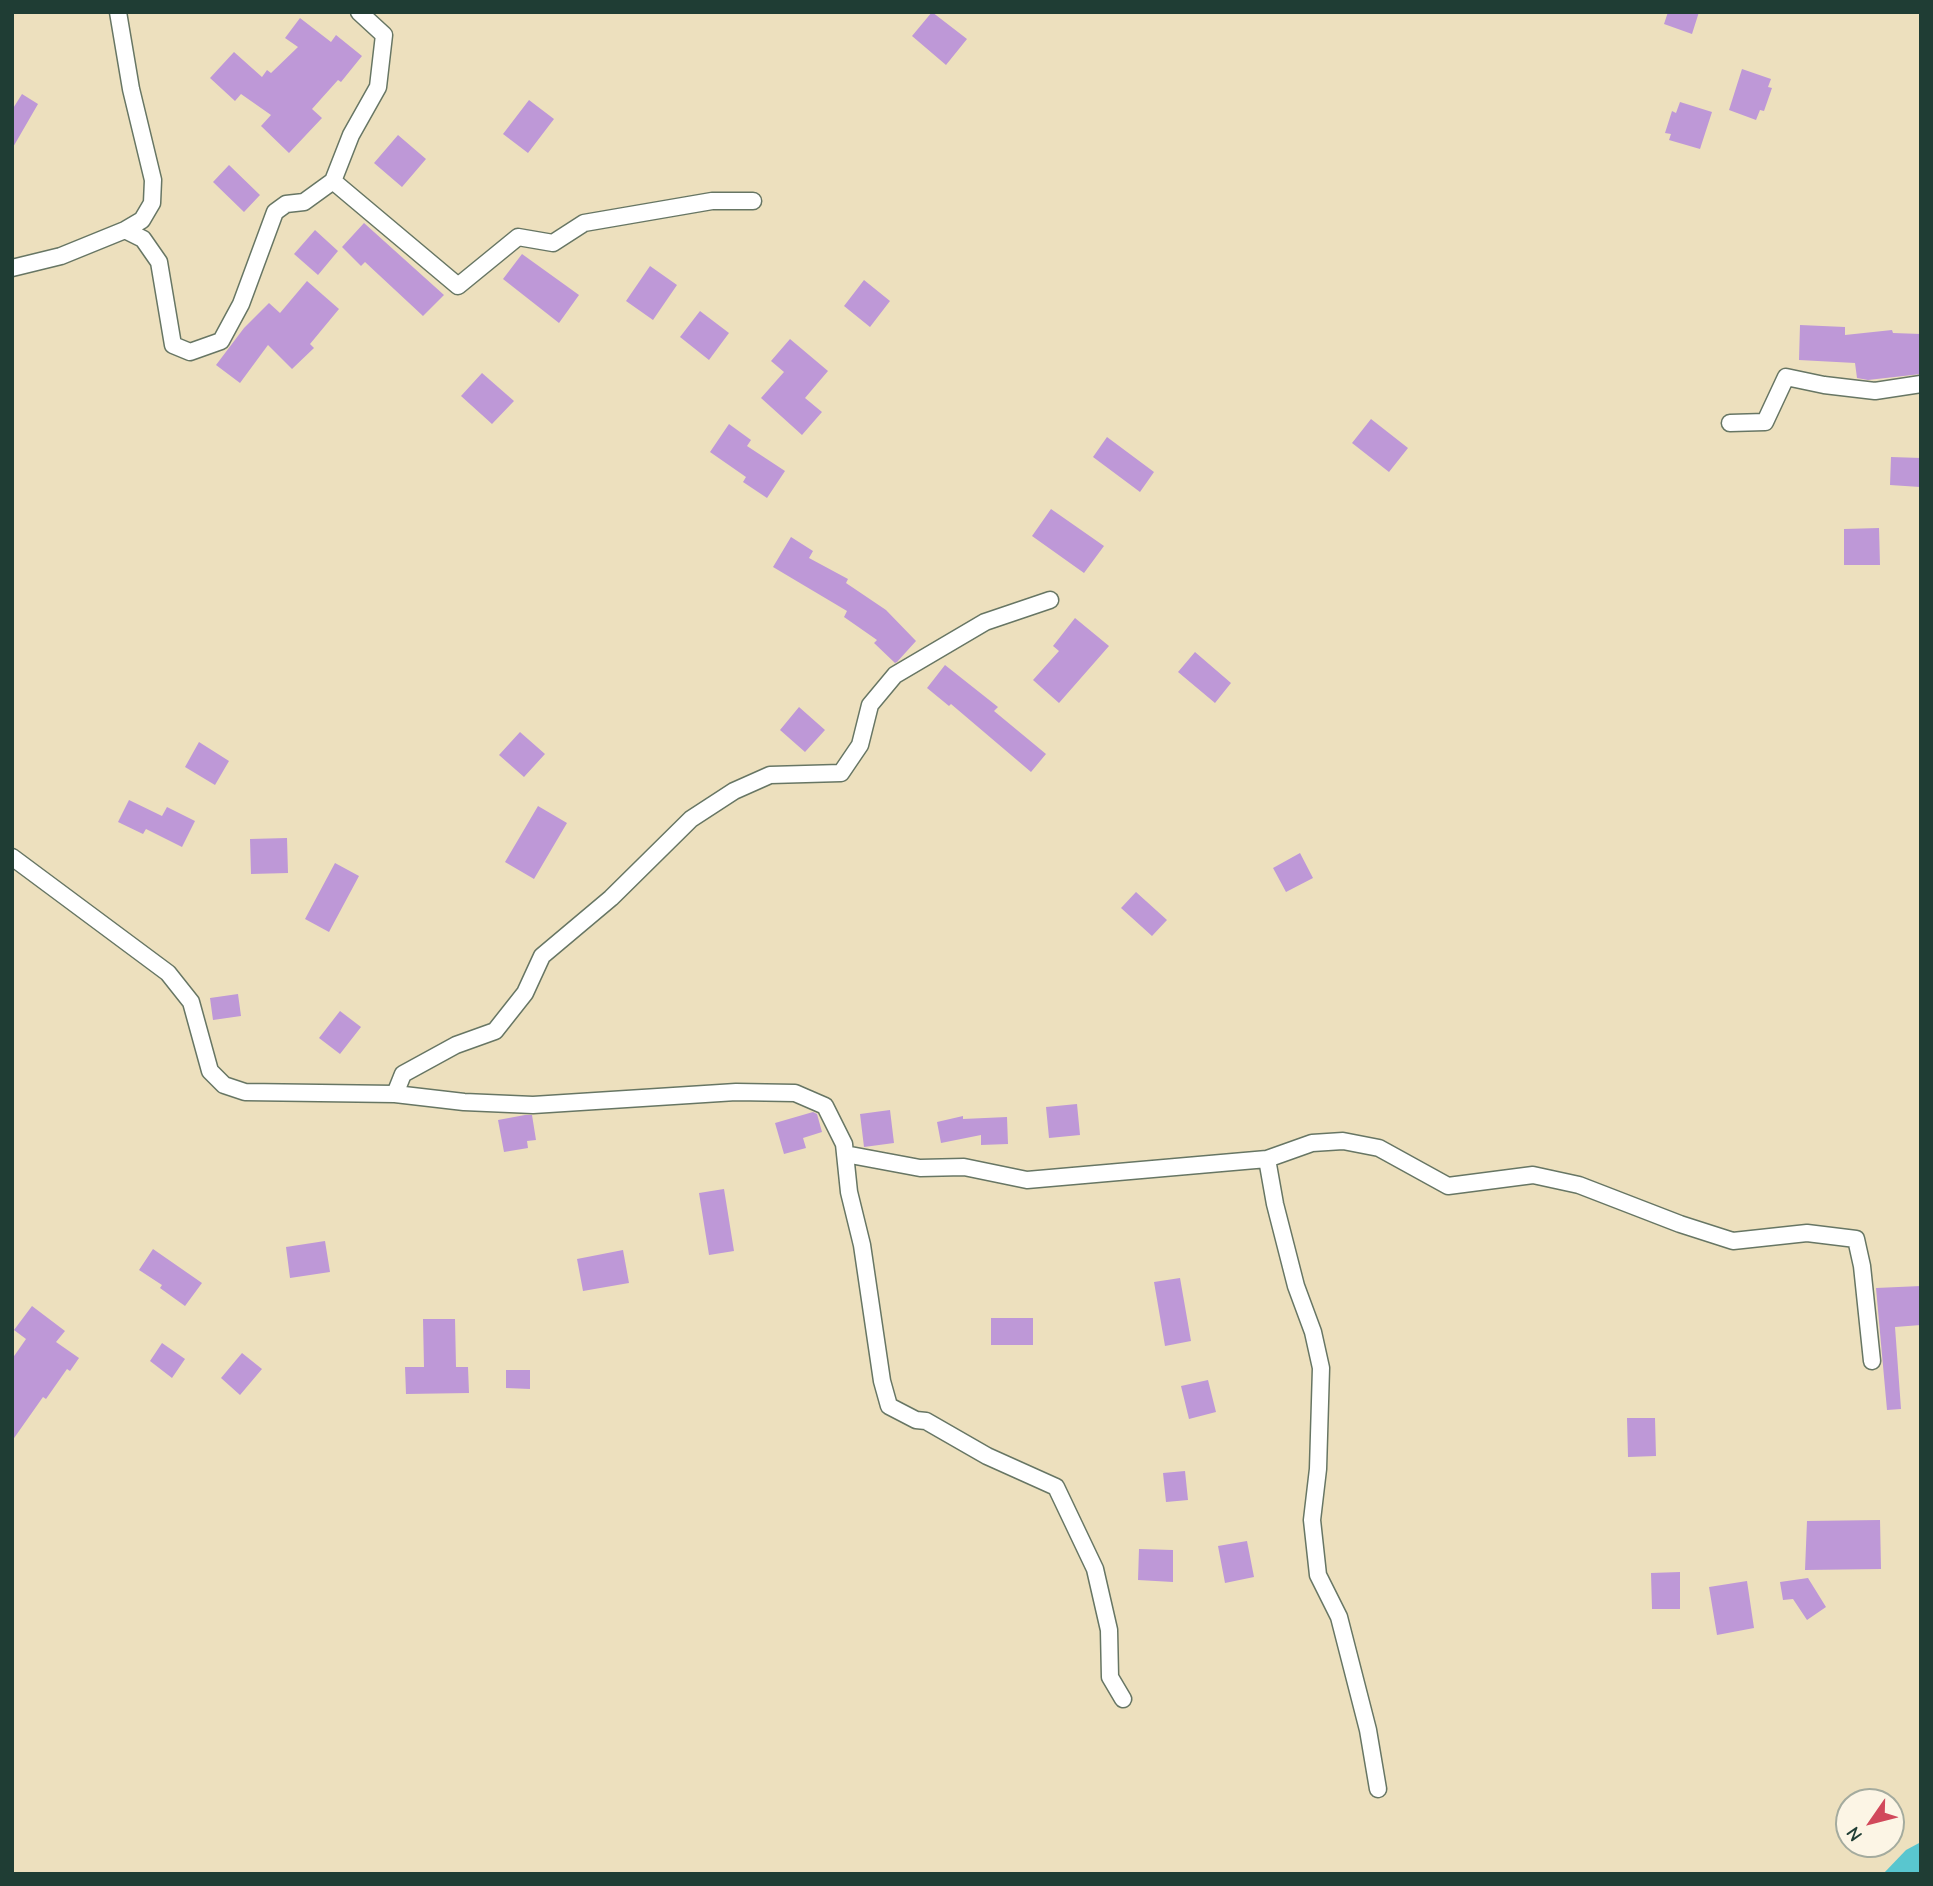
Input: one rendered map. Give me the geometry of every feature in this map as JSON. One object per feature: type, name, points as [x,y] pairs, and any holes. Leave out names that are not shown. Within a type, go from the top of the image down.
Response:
[{"type":"street","points":[[12,268],[61,256],[125,230],[142,220],[152,203],[153,180],[131,89],[118,12]]},
{"type":"street","points":[[125,230],[143,239],[159,262],[173,345],[190,352],[221,341],[242,304],[275,212],[286,204],[304,202],[333,181],[351,135],[378,87],[384,35],[359,12]]},
{"type":"street","points":[[333,181],[458,286],[517,237],[553,243],[584,223],[712,201],[753,201]]},
{"type":"street","points":[[1730,423],[1765,422],[1786,377],[1875,391],[1921,384]]},
{"type":"street","points":[[395,1094],[403,1074],[456,1045],[495,1031],[525,993],[542,956],[611,898],[691,819],[734,791],[770,775],[841,773],[860,745],[870,705],[895,675],[985,622],[1049,600]]},
{"type":"street","points":[[12,857],[168,972],[191,1002],[210,1071],[224,1085],[245,1092],[395,1094],[464,1102],[533,1105],[736,1092],[795,1093],[825,1106],[844,1143],[849,1192],[862,1245],[882,1381],[889,1406],[916,1420],[926,1421],[987,1455],[1056,1487],[1095,1569],[1109,1630],[1110,1677],[1123,1699]]},
{"type":"street","points":[[845,1154],[920,1168],[964,1167],[1027,1180],[1266,1159],[1312,1143],[1343,1141],[1379,1148],[1448,1186],[1533,1175],[1579,1185],[1680,1224],[1733,1241],[1807,1233],[1856,1239],[1862,1266],[1872,1361]]},
{"type":"street","points":[[1266,1159],[1296,1286],[1313,1332],[1321,1368],[1318,1469],[1312,1520],[1318,1575],[1339,1617],[1368,1730],[1378,1789]]},
{"type":"water","points":[[1921,1842],[1921,1874],[1883,1874],[1898,1858],[1905,1858],[1906,1850]]},
{"type":"building","points":[[932,12],[967,39],[946,65],[912,36]]},
{"type":"building","points":[[1668,12],[1699,12],[1692,34],[1664,24]]},
{"type":"building","points":[[300,18],[331,42],[336,35],[362,56],[341,82],[338,80],[312,109],[322,118],[289,153],[261,126],[271,115],[241,94],[235,101],[210,78],[234,52],[262,77],[267,70],[271,73],[298,47],[285,38]]},
{"type":"building","points":[[1742,69],[1771,79],[1768,87],[1772,88],[1764,111],[1760,110],[1756,120],[1729,110]]},
{"type":"building","points":[[22,94],[38,104],[12,149],[12,110]]},
{"type":"building","points":[[529,100],[554,119],[528,153],[503,134]]},
{"type":"building","points":[[1680,102],[1712,112],[1700,149],[1669,140],[1671,134],[1665,133],[1672,111],[1676,113]]},
{"type":"building","points":[[398,135],[426,159],[402,187],[374,163]]},
{"type":"building","points":[[229,165],[260,195],[244,212],[213,182]]},
{"type":"building","points":[[364,223],[444,295],[423,316],[365,262],[361,266],[342,247]]},
{"type":"building","points":[[315,230],[338,251],[318,275],[294,254]]},
{"type":"building","points":[[522,254],[579,295],[559,323],[503,279]]},
{"type":"building","points":[[650,266],[677,285],[653,320],[626,301]]},
{"type":"building","points":[[864,280],[890,301],[870,327],[844,306]]},
{"type":"building","points":[[307,281],[339,309],[310,344],[314,348],[292,369],[268,345],[240,383],[216,365],[244,328],[269,303],[280,313]]},
{"type":"building","points":[[700,311],[729,333],[709,360],[680,337]]},
{"type":"building","points":[[1800,325],[1845,327],[1845,335],[1892,330],[1893,333],[1921,334],[1921,374],[1868,380],[1857,378],[1855,363],[1799,360]]},
{"type":"building","points":[[790,339],[828,371],[805,398],[822,412],[802,435],[761,398],[784,372],[771,361]]},
{"type":"building","points":[[482,373],[514,401],[492,424],[461,396]]},
{"type":"building","points":[[1371,419],[1408,448],[1389,472],[1352,443]]},
{"type":"building","points":[[729,424],[751,440],[747,446],[785,471],[767,498],[743,482],[746,477],[710,452]]},
{"type":"building","points":[[1107,437],[1154,472],[1140,492],[1093,457]]},
{"type":"building","points":[[1891,457],[1921,458],[1920,487],[1890,485]]},
{"type":"building","points":[[1051,509],[1104,546],[1084,573],[1032,536]]},
{"type":"building","points":[[1879,528],[1880,565],[1844,565],[1844,529]]},
{"type":"building","points":[[791,537],[813,551],[809,558],[848,579],[846,583],[886,610],[916,641],[897,662],[874,643],[877,640],[844,617],[847,611],[773,567]]},
{"type":"building","points":[[1075,618],[1109,646],[1059,703],[1033,680],[1059,651],[1053,646]]},
{"type":"building","points":[[1195,652],[1231,683],[1215,703],[1178,672]]},
{"type":"building","points":[[945,665],[998,707],[994,711],[1046,754],[1031,772],[951,704],[949,706],[927,688]]},
{"type":"building","points":[[799,707],[825,730],[805,752],[780,730]]},
{"type":"building","points":[[520,732],[545,754],[524,777],[499,755]]},
{"type":"building","points":[[199,742],[229,761],[215,785],[185,767]]},
{"type":"building","points":[[129,800],[162,816],[167,807],[195,821],[182,847],[146,829],[143,834],[118,822]]},
{"type":"building","points":[[538,806],[567,823],[534,879],[505,862]]},
{"type":"building","points":[[287,838],[288,873],[251,874],[250,839]]},
{"type":"building","points":[[1300,853],[1313,878],[1286,892],[1273,868]]},
{"type":"building","points":[[335,863],[359,876],[329,932],[305,919]]},
{"type":"building","points":[[1136,892],[1167,920],[1152,936],[1121,908]]},
{"type":"building","points":[[238,994],[241,1016],[213,1020],[210,998]]},
{"type":"building","points":[[340,1011],[361,1027],[340,1054],[319,1038]]},
{"type":"building","points":[[1077,1104],[1080,1135],[1049,1138],[1046,1107]]},
{"type":"building","points":[[890,1110],[894,1143],[864,1147],[860,1114]]},
{"type":"building","points":[[813,1112],[817,1114],[822,1132],[803,1138],[806,1148],[784,1154],[775,1123]]},
{"type":"building","points":[[532,1115],[536,1140],[527,1141],[528,1148],[504,1152],[498,1120]]},
{"type":"building","points":[[963,1116],[963,1119],[1007,1117],[1008,1144],[981,1145],[981,1135],[941,1143],[937,1122]]},
{"type":"building","points":[[724,1189],[734,1251],[709,1255],[699,1193]]},
{"type":"building","points":[[325,1241],[330,1272],[290,1278],[286,1247]]},
{"type":"building","points":[[153,1249],[202,1283],[185,1306],[160,1288],[162,1285],[139,1270]]},
{"type":"building","points":[[623,1250],[629,1283],[583,1291],[577,1259]]},
{"type":"building","points":[[1180,1278],[1191,1341],[1165,1346],[1154,1282]]},
{"type":"building","points":[[1921,1286],[1921,1325],[1895,1327],[1901,1409],[1887,1410],[1876,1288]]},
{"type":"building","points":[[32,1306],[65,1331],[56,1342],[79,1358],[70,1371],[67,1369],[46,1399],[43,1397],[12,1441],[12,1359],[26,1339],[14,1330]]},
{"type":"building","points":[[991,1318],[1033,1318],[1033,1345],[991,1345]]},
{"type":"building","points":[[423,1319],[455,1319],[456,1367],[468,1367],[469,1393],[406,1394],[405,1367],[424,1367]]},
{"type":"building","points":[[162,1343],[185,1359],[172,1378],[150,1361]]},
{"type":"building","points":[[242,1353],[262,1369],[240,1395],[221,1378]]},
{"type":"building","points":[[506,1370],[530,1370],[530,1389],[506,1388]]},
{"type":"building","points":[[1208,1380],[1216,1412],[1189,1419],[1181,1386]]},
{"type":"building","points":[[1627,1418],[1655,1418],[1656,1456],[1628,1457]]},
{"type":"building","points":[[1185,1471],[1188,1500],[1166,1502],[1163,1473]]},
{"type":"building","points":[[1880,1520],[1881,1569],[1805,1570],[1807,1521]]},
{"type":"building","points":[[1247,1541],[1254,1577],[1225,1583],[1218,1546]]},
{"type":"building","points":[[1139,1549],[1173,1550],[1173,1582],[1138,1580]]},
{"type":"building","points":[[1680,1572],[1680,1609],[1652,1609],[1651,1573]]},
{"type":"building","points":[[1808,1578],[1826,1607],[1807,1620],[1793,1599],[1783,1600],[1780,1582]]},
{"type":"building","points":[[1747,1581],[1754,1628],[1717,1635],[1709,1587]]}]
